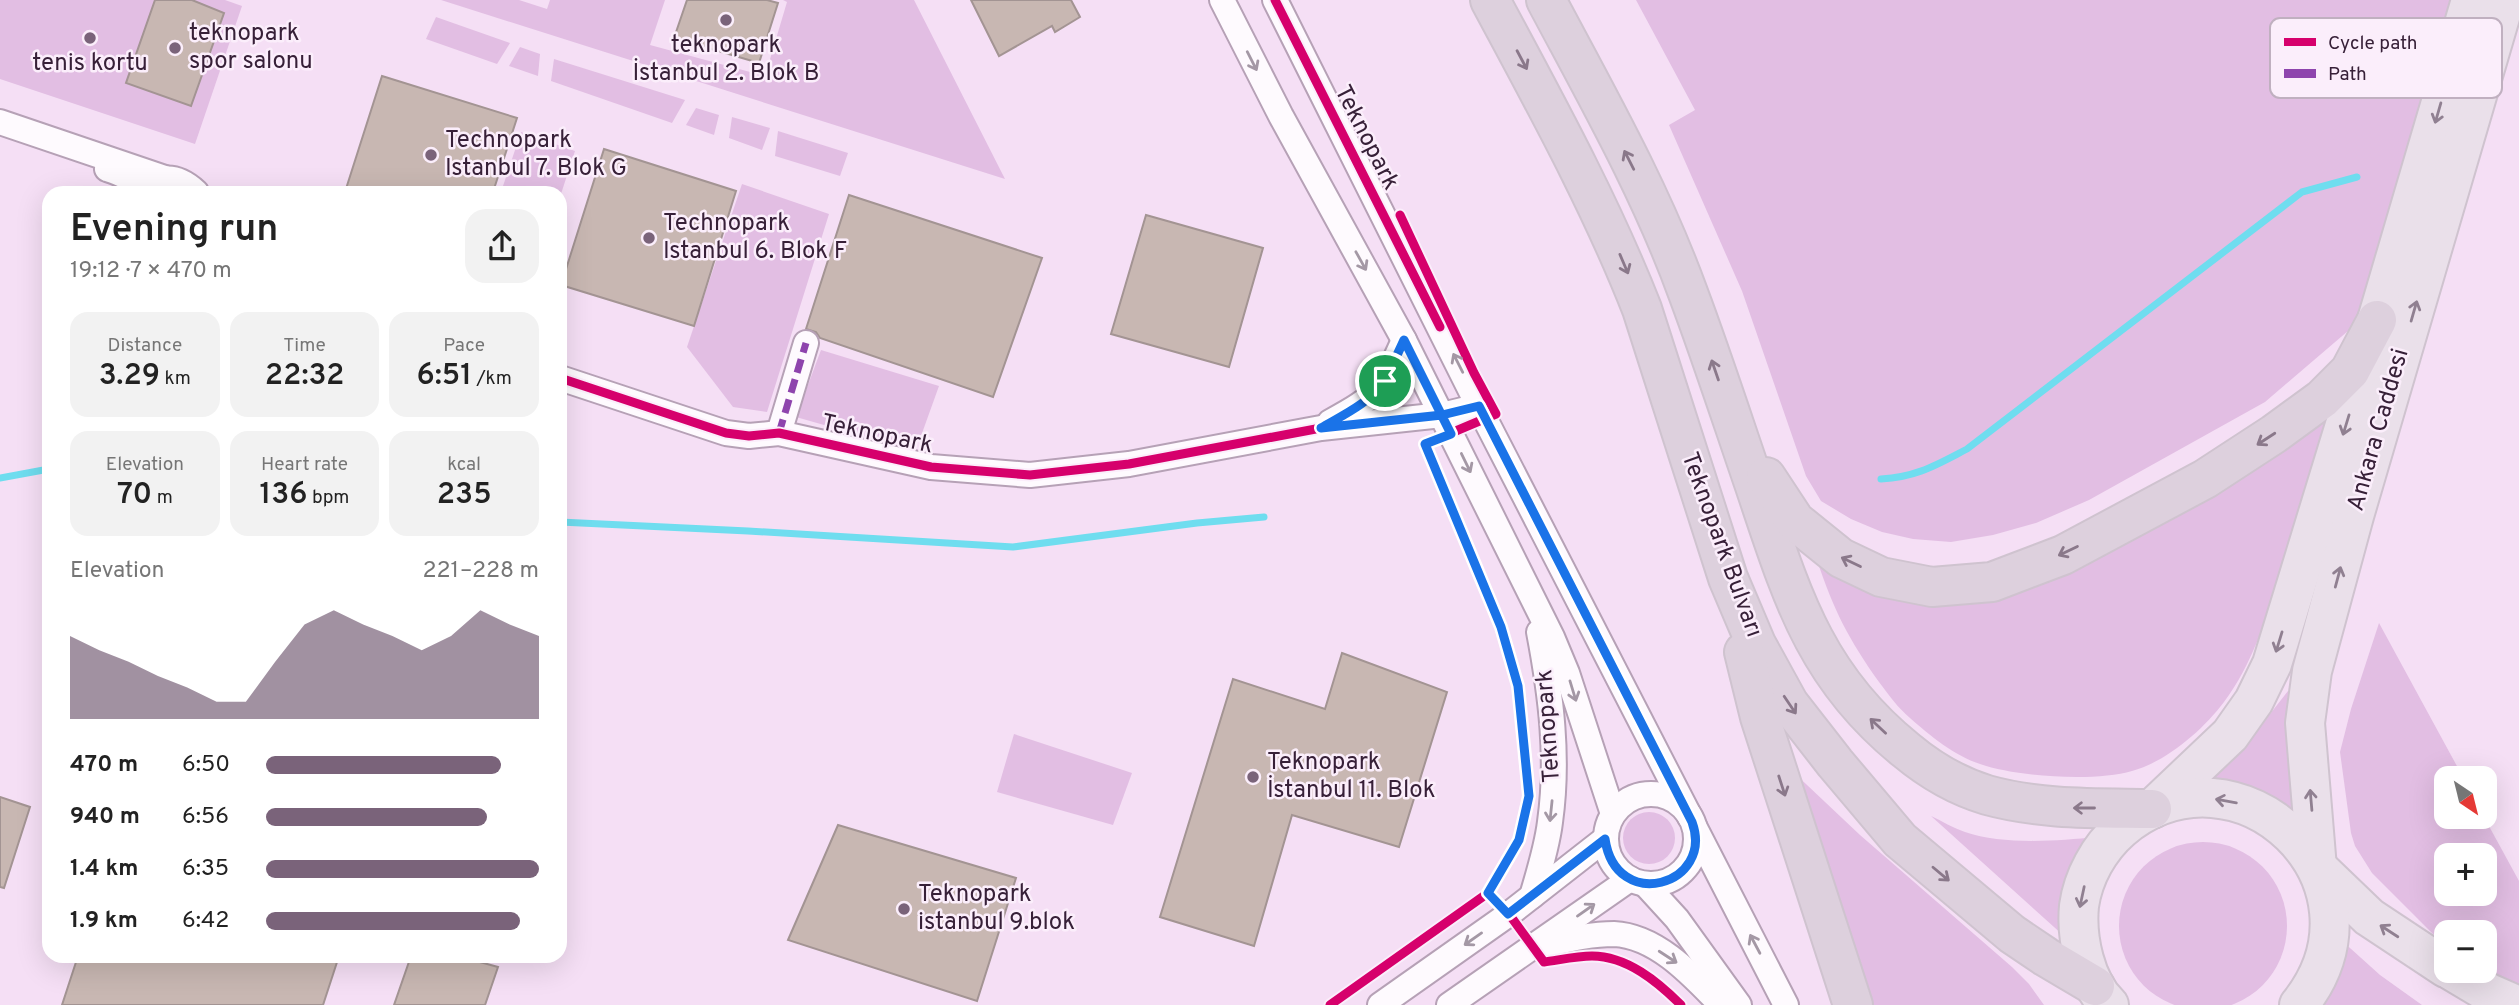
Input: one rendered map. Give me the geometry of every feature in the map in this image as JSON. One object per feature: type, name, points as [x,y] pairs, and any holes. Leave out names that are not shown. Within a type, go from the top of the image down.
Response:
[{"type":"highway","name":"Teknopark Bulvarı","points":[[1490,0],[1588,188],[1630,279],[1646,321],[1728,578],[1756,644],[1789,704],[1900,841],[2012,934],[2099,999]]},
{"type":"highway","name":"Teknopark Bulvarı","points":[[1546,0],[1658,220],[1688,292],[1788,584],[1809,632],[1850,696],[1891,737],[1935,772],[1987,795],[2067,808],[2152,809]]},
{"type":"highway","points":[[1738,435],[1795,521],[1841,558],[1881,577],[1932,587],[1992,582],[2063,555],[2205,479],[2274,434],[2322,399],[2350,371],[2377,320]]},
{"type":"highway","points":[[1728,578],[1760,716],[1853,1005]]},
{"type":"main road","name":"Ankara Caddesi","points":[[2466,18],[2471,0]]},
{"type":"main road","name":"Ankara Caddesi","points":[[2500,18],[2505,0]]},
{"type":"main road","name":"Ankara Caddesi","points":[[2152,809],[2230,735],[2253,701],[2272,664],[2442,98]]},
{"type":"main road","name":"Ankara Caddesi","points":[[2317,868],[2305,723],[2312,671],[2354,516],[2476,98]]},
{"type":"main road","points":[[2099,999],[2080,945],[2080,898],[2087,875],[2098,854],[2113,836],[2131,821],[2152,809],[2189,798],[2228,800],[2264,813],[2295,836],[2317,868],[2369,917],[2434,960]]},
{"type":"main road","points":[[2299,1005],[2317,977],[2328,948],[2329,907],[2317,868]]},
{"type":"main road","points":[[2472,983],[2516,1005]]},
{"type":"street","name":"Teknopark","points":[[1222,0],[1280,116],[1404,340],[1532,597],[1567,673],[1612,814],[1630,799],[1652,794],[1674,800],[1692,822]]},
{"type":"street","name":"Teknopark","points":[[1275,0],[1479,406],[1786,1005]]},
{"type":"street","points":[[0,122],[165,178],[177,179],[189,186]]},
{"type":"street","points":[[0,134],[123,174],[136,186]]},
{"type":"street","points":[[147,186],[165,178]]},
{"type":"street","name":"Teknopark","points":[[1321,428],[1360,406],[1376,393],[1389,374],[1404,340]]},
{"type":"street","points":[[779,433],[806,344]]},
{"type":"street","points":[[567,368],[719,420],[749,436]]},
{"type":"street","name":"Teknopark","points":[[567,380],[726,433],[749,436],[779,433],[931,467],[1030,475],[1129,464],[1321,428],[1442,415]]},
{"type":"street","points":[[1442,415],[1479,406]]},
{"type":"street","name":"Teknopark","points":[[1532,597],[1548,676],[1555,748],[1550,824],[1532,896]]},
{"type":"street","points":[[1612,814],[1605,839],[1612,863],[1677,919],[1738,1005]]},
{"type":"street","points":[[1449,1005],[1532,947],[1637,882],[1667,881],[1685,869],[1695,849],[1692,822]]},
{"type":"street","points":[[1380,1005],[1532,896],[1605,839]]},
{"type":"street","points":[[1532,947],[1598,935],[1616,934],[1634,939],[1652,946],[1676,961],[1721,1005]]},
{"type":"shaded area","points":[[0,0],[225,0],[242,6],[195,144],[0,79]]},
{"type":"shaded area","points":[[441,0],[519,0],[547,9],[550,0],[665,0],[650,45],[765,76],[787,2],[783,0],[914,0],[1005,179]]},
{"type":"shaded area","points":[[1636,0],[2455,0],[2450,18],[2270,18],[2270,98],[2426,98],[2364,305],[2355,325],[2265,402],[2089,500],[2036,523],[1993,535],[1951,542],[1913,539],[1882,532],[1851,519],[1821,501],[1806,476],[1742,291],[1669,125],[1695,110]]},
{"type":"shaded area","points":[[436,17],[510,43],[497,64],[426,39]]},
{"type":"shaded area","points":[[520,47],[540,54],[538,76],[509,66]]},
{"type":"shaded area","points":[[554,59],[685,100],[672,123],[551,81]]},
{"type":"shaded area","points":[[696,108],[719,115],[714,135],[686,125]]},
{"type":"shaded area","points":[[732,117],[770,128],[762,150],[729,138]]},
{"type":"shaded area","points":[[778,131],[848,153],[840,176],[775,156]]},
{"type":"shaded area","points":[[521,132],[575,151],[564,186],[503,186]]},
{"type":"shaded area","points":[[742,184],[829,214],[767,412],[733,407],[687,347]]},
{"type":"shaded area","points":[[821,350],[939,386],[921,436],[901,447],[796,417]]},
{"type":"shaded area","points":[[2326,420],[2280,577],[2257,642],[2234,688],[2206,723],[2183,744],[2145,767],[2132,771],[2077,777],[2014,772],[1971,760],[1943,744],[1901,710],[1868,667],[1843,624],[1817,560],[1911,598],[2287,447]]},
{"type":"shaded area","points":[[2379,623],[2457,766],[2434,766],[2434,830],[2491,830],[2519,881],[2519,984],[2497,976],[2497,920],[2434,920],[2434,935],[2372,873],[2355,846],[2351,833],[2340,752]]},
{"type":"shaded area","points":[[2288,691],[2287,754],[2295,818],[2203,788],[2241,751]]},
{"type":"shaded area","points":[[1014,734],[1132,773],[1113,825],[997,792]]},
{"type":"shaded area","points":[[1789,768],[1860,835],[2012,967],[2044,1005],[1864,1005]]},
{"type":"shaded area","points":[[1649,812],[1659,814],[1667,820],[1673,828],[1673,848],[1667,856],[1659,862],[1649,864],[1639,862],[1631,856],[1625,848],[1623,838],[1625,828],[1631,820],[1639,814]]},
{"type":"shaded area","points":[[1931,816],[1965,832],[1996,839],[2047,841],[2096,837],[2064,936]]},
{"type":"shaded area","points":[[2187,844],[2219,844],[2249,857],[2262,867],[2272,880],[2285,910],[2285,942],[2272,972],[2262,985],[2249,995],[2225,1006],[2181,1006],[2157,995],[2144,985],[2134,972],[2121,942],[2121,910],[2134,880],[2144,867],[2157,857]]},
{"type":"shaded area","points":[[2340,939],[2380,975],[2422,1005],[2319,1005]]},
{"type":"building","name":"teknopark spor salonu","points":[[155,0],[192,0],[224,13],[191,106],[126,83]]},
{"type":"building","name":"teknopark İstanbul 2. Blok B","points":[[687,0],[767,0],[778,3],[759,63],[674,38]]},
{"type":"building","points":[[971,0],[1071,0],[1080,17],[1055,32],[1052,26],[999,56]]},
{"type":"building","name":"Technopark Istanbul 7. Blok G","points":[[382,76],[517,118],[495,186],[347,186]]},
{"type":"building","name":"Technopark Istanbul 6. Blok F","points":[[604,149],[736,191],[694,326],[567,287],[567,266]]},
{"type":"building","points":[[849,195],[1042,258],[993,397],[820,338],[816,332],[806,329]]},
{"type":"building","points":[[1146,215],[1263,248],[1229,367],[1111,334]]},
{"type":"building","points":[[1342,653],[1447,692],[1399,847],[1292,815],[1254,946],[1160,917],[1233,679],[1325,709]]},
{"type":"building","points":[[0,797],[30,807],[4,888],[0,887]]},
{"type":"building","name":"Teknopark istanbul 9.blok","points":[[838,825],[1016,878],[977,1001],[788,940]]},
{"type":"building","points":[[76,963],[337,963],[323,1005],[62,1005]]},
{"type":"building","points":[[409,963],[483,963],[498,967],[485,1005],[394,1005]]},
{"type":"waterway","points":[[1881,479],[1916,473],[1967,449],[2302,192],[2357,177]]},
{"type":"waterway","points":[[0,478],[42,470]]},
{"type":"waterway","points":[[567,522],[1013,547],[1264,517]]},
{"type":"marked path","points":[[779,433],[806,343]]},
{"type":"cycle path","points":[[1275,0],[1440,327]]},
{"type":"cycle path","points":[[1330,1005],[1488,893],[1519,840],[1529,796],[1518,686],[1501,627],[1425,444],[1496,414],[1400,215]]},
{"type":"cycle path","points":[[567,380],[726,433],[749,436],[779,433],[931,467],[1030,475],[1129,464],[1321,428],[1442,415],[1479,406]]},
{"type":"cycle path","points":[[1480,409],[1690,817]]},
{"type":"cycle path","points":[[1488,893],[1509,914],[1544,962],[1592,956],[1617,960],[1652,979],[1681,1005]]},
{"type":"place","name":"teknopark İstanbul 2. Blok B","points":[[726,20]]},
{"type":"place","name":"tenis kortu","points":[[90,38]]},
{"type":"place","name":"teknopark spor salonu","points":[[175,48]]},
{"type":"place","name":"Technopark Istanbul 7. Blok G","points":[[431,155]]},
{"type":"place","name":"Technopark Istanbul 6. Blok F","points":[[649,238]]},
{"type":"place","name":"Teknopark İstanbul 11. Blok","points":[[1253,777]]},
{"type":"place","name":"Teknopark istanbul 9.blok","points":[[904,909]]},
{"type":"route","points":[[1385,381],[1376,393],[1360,406],[1321,428],[1442,415],[1479,406],[1692,822],[1696,838],[1695,849],[1685,869],[1676,876],[1656,884],[1630,880],[1612,863],[1605,839],[1508,914],[1488,893],[1519,840],[1529,796],[1518,686],[1501,627],[1425,444],[1451,434],[1442,415],[1404,340],[1385,381]]}]
